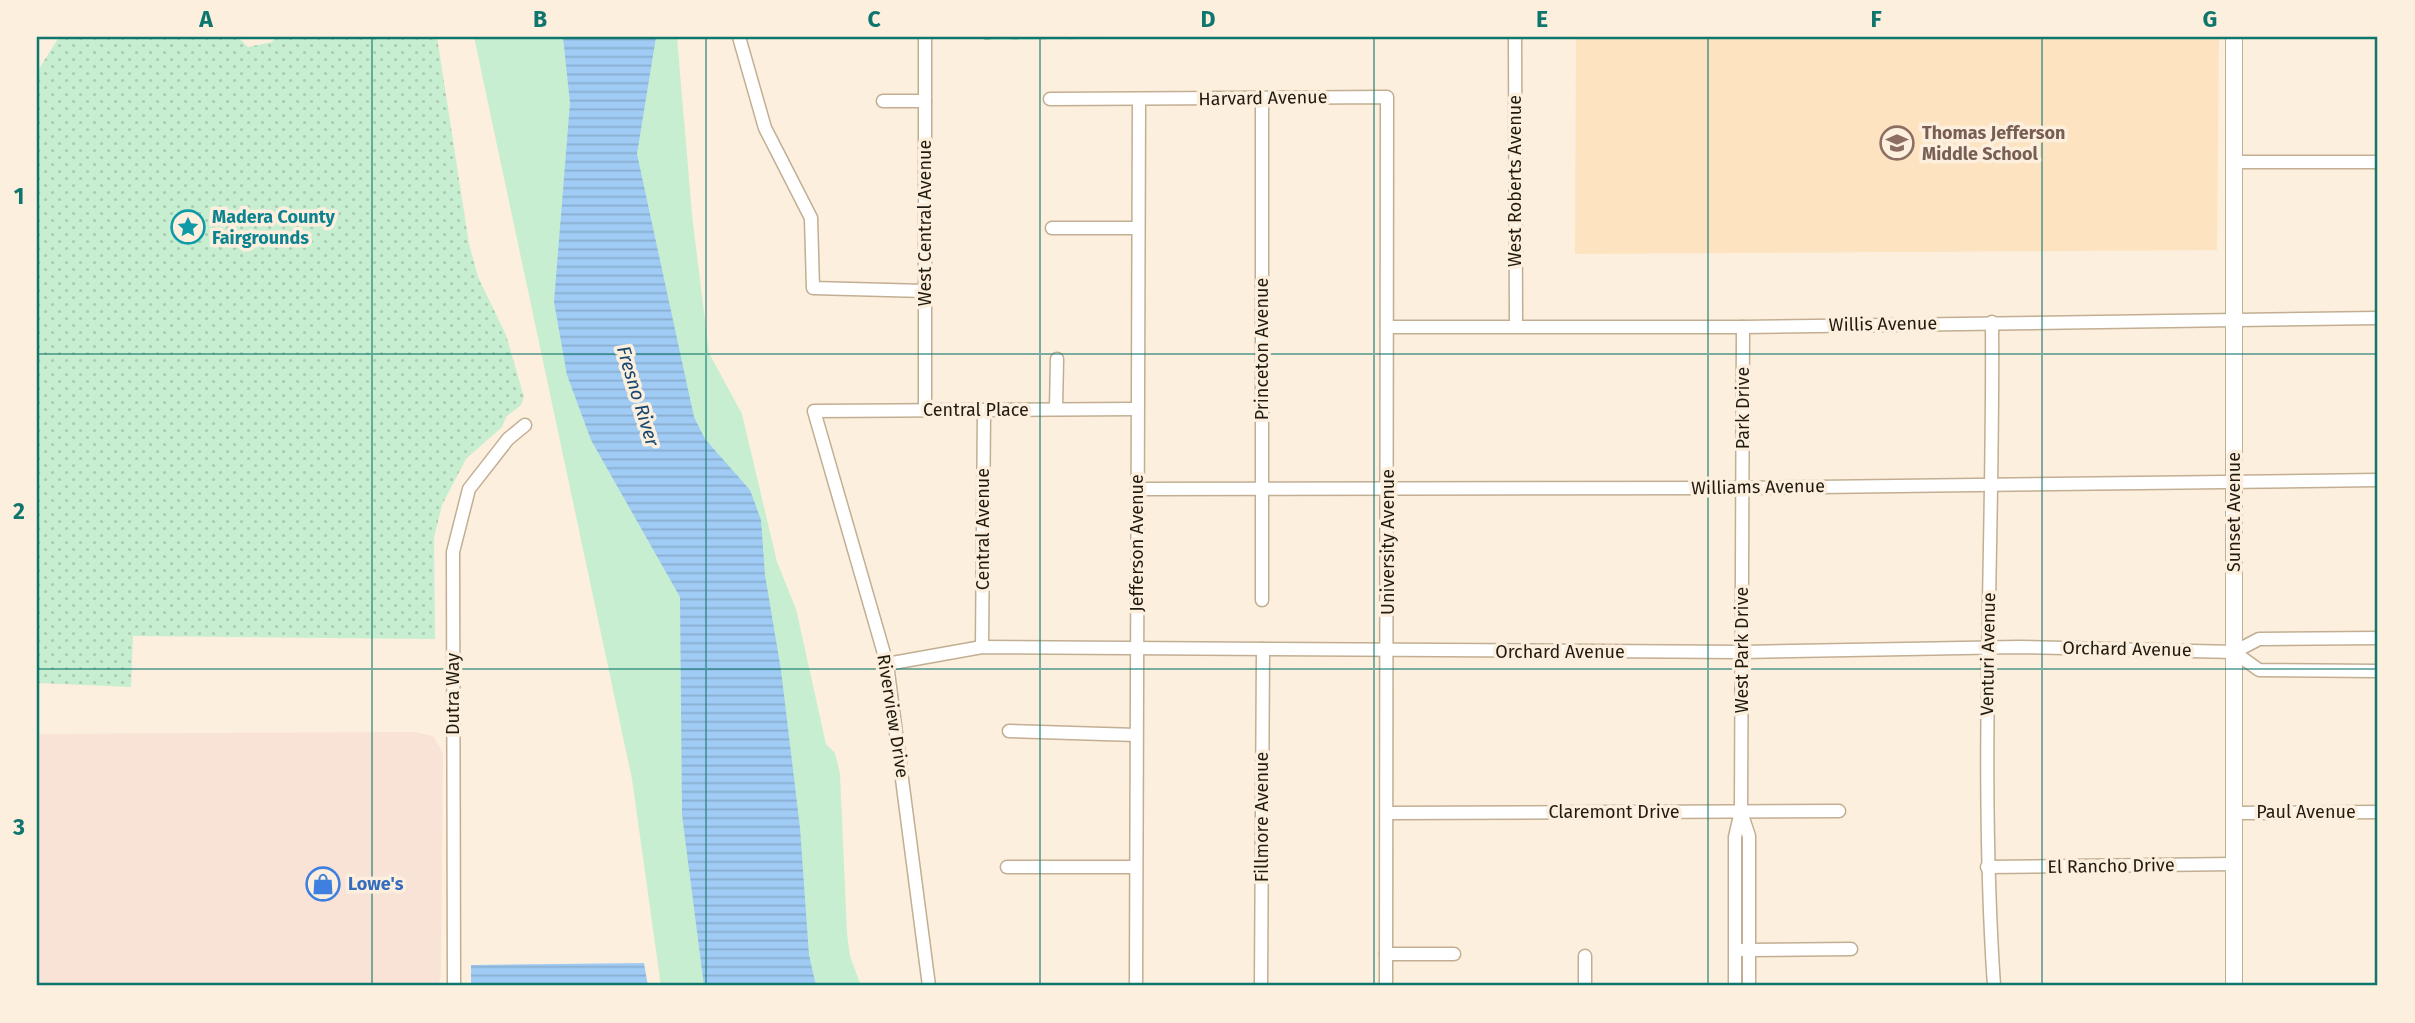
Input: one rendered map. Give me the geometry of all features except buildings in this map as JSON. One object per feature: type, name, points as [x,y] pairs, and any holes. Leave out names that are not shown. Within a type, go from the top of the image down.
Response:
[{"type":"main road","name":"Sunset Avenue","points":[[2234,37],[2234,986]]},
{"type":"street","points":[[739,37],[765,128],[811,218],[813,288],[925,291]]},
{"type":"street","name":"West Central Avenue","points":[[925,37],[925,410]]},
{"type":"street","name":"West Roberts Avenue","points":[[1515,37],[1516,325]]},
{"type":"street","name":"Harvard Avenue","points":[[1051,99],[1387,97]]},
{"type":"street","name":"University Avenue","points":[[1386,986],[1389,813],[1387,97]]},
{"type":"street","name":"Jefferson Avenue","points":[[1136,986],[1139,99]]},
{"type":"street","name":"Princeton Avenue","points":[[1262,99],[1262,600]]},
{"type":"street","points":[[883,101],[925,101]]},
{"type":"street","points":[[2234,162],[2378,162]]},
{"type":"street","points":[[1052,228],[1138,228]]},
{"type":"street","name":"Willis Avenue","points":[[1388,327],[1743,327],[2378,318]]},
{"type":"street","name":"Venturi Avenue","points":[[1992,322],[1993,483],[1988,647],[1987,867],[1994,986]]},
{"type":"street","name":"Park Drive","points":[[1742,488],[1743,327]]},
{"type":"street","points":[[1056,409],[1057,359]]},
{"type":"street","name":"Central Place","points":[[814,411],[1138,409]]},
{"type":"street","name":"Central Avenue","points":[[982,648],[984,410]]},
{"type":"street","name":"Riverview Drive","points":[[814,411],[887,664],[929,986]]},
{"type":"street","name":"Dutra Way","points":[[454,986],[453,552],[470,489],[508,439],[525,425]]},
{"type":"street","name":"Williams Avenue","points":[[1137,489],[1742,488],[2378,480]]},
{"type":"street","name":"West Park Drive","points":[[1735,986],[1735,838],[1741,811],[1742,488]]},
{"type":"street","points":[[2378,638],[2259,639],[2234,652],[2259,670],[2378,671]]},
{"type":"street","name":"Orchard Avenue","points":[[887,664],[982,648],[1742,652],[1988,647],[2234,652]]},
{"type":"street","name":"Fillmore Avenue","points":[[1261,986],[1263,649]]},
{"type":"street","points":[[1009,731],[1136,735]]},
{"type":"street","name":"West Park Drive","points":[[1741,811],[1749,836],[1749,986]]},
{"type":"street","name":"Claremont Drive","points":[[1389,813],[1839,811]]},
{"type":"street","name":"Paul Avenue","points":[[2234,813],[2378,812]]},
{"type":"street","name":"El Rancho Drive","points":[[1987,867],[2234,864]]},
{"type":"street","points":[[1007,867],[1136,867]]},
{"type":"street","points":[[1735,950],[1851,949]]},
{"type":"street","points":[[1386,954],[1454,954]]},
{"type":"street","points":[[1585,956],[1585,986]]},
{"type":"shaded area","name":"Thomas Jefferson Middle School","points":[[1576,37],[2219,37],[2217,250],[1575,254]]},
{"type":"shaded area","points":[[415,732],[433,736],[443,753],[441,976],[438,986],[37,986],[37,734]]},
{"type":"green space","points":[[59,37],[238,37],[248,47],[272,42],[276,37],[437,37],[469,244],[478,277],[506,335],[524,397],[521,405],[506,417],[502,427],[466,459],[442,505],[434,538],[435,639],[133,636],[131,687],[37,683],[37,72]]},
{"type":"green space","points":[[474,37],[677,37],[692,215],[709,353],[742,414],[777,562],[796,609],[826,744],[835,753],[840,774],[847,934],[850,956],[861,986],[661,986],[632,779]]},
{"type":"green space","points":[[984,37],[1324,37],[984,40]]},
{"type":"water","name":"Fresno River","points":[[563,37],[656,37],[637,154],[694,417],[705,439],[750,490],[761,520],[765,575],[781,670],[800,828],[809,955],[816,986],[704,986],[682,815],[680,597],[591,440],[567,375],[554,302],[570,103]]},
{"type":"water","points":[[644,963],[648,986],[471,986],[471,965]]},
{"type":"place","name":"Thomas Jefferson Middle School","points":[[1897,143]]},
{"type":"place","name":"Madera County Fairgrounds","points":[[188,227]]},
{"type":"place","name":"Lowe's","points":[[323,884]]}]
